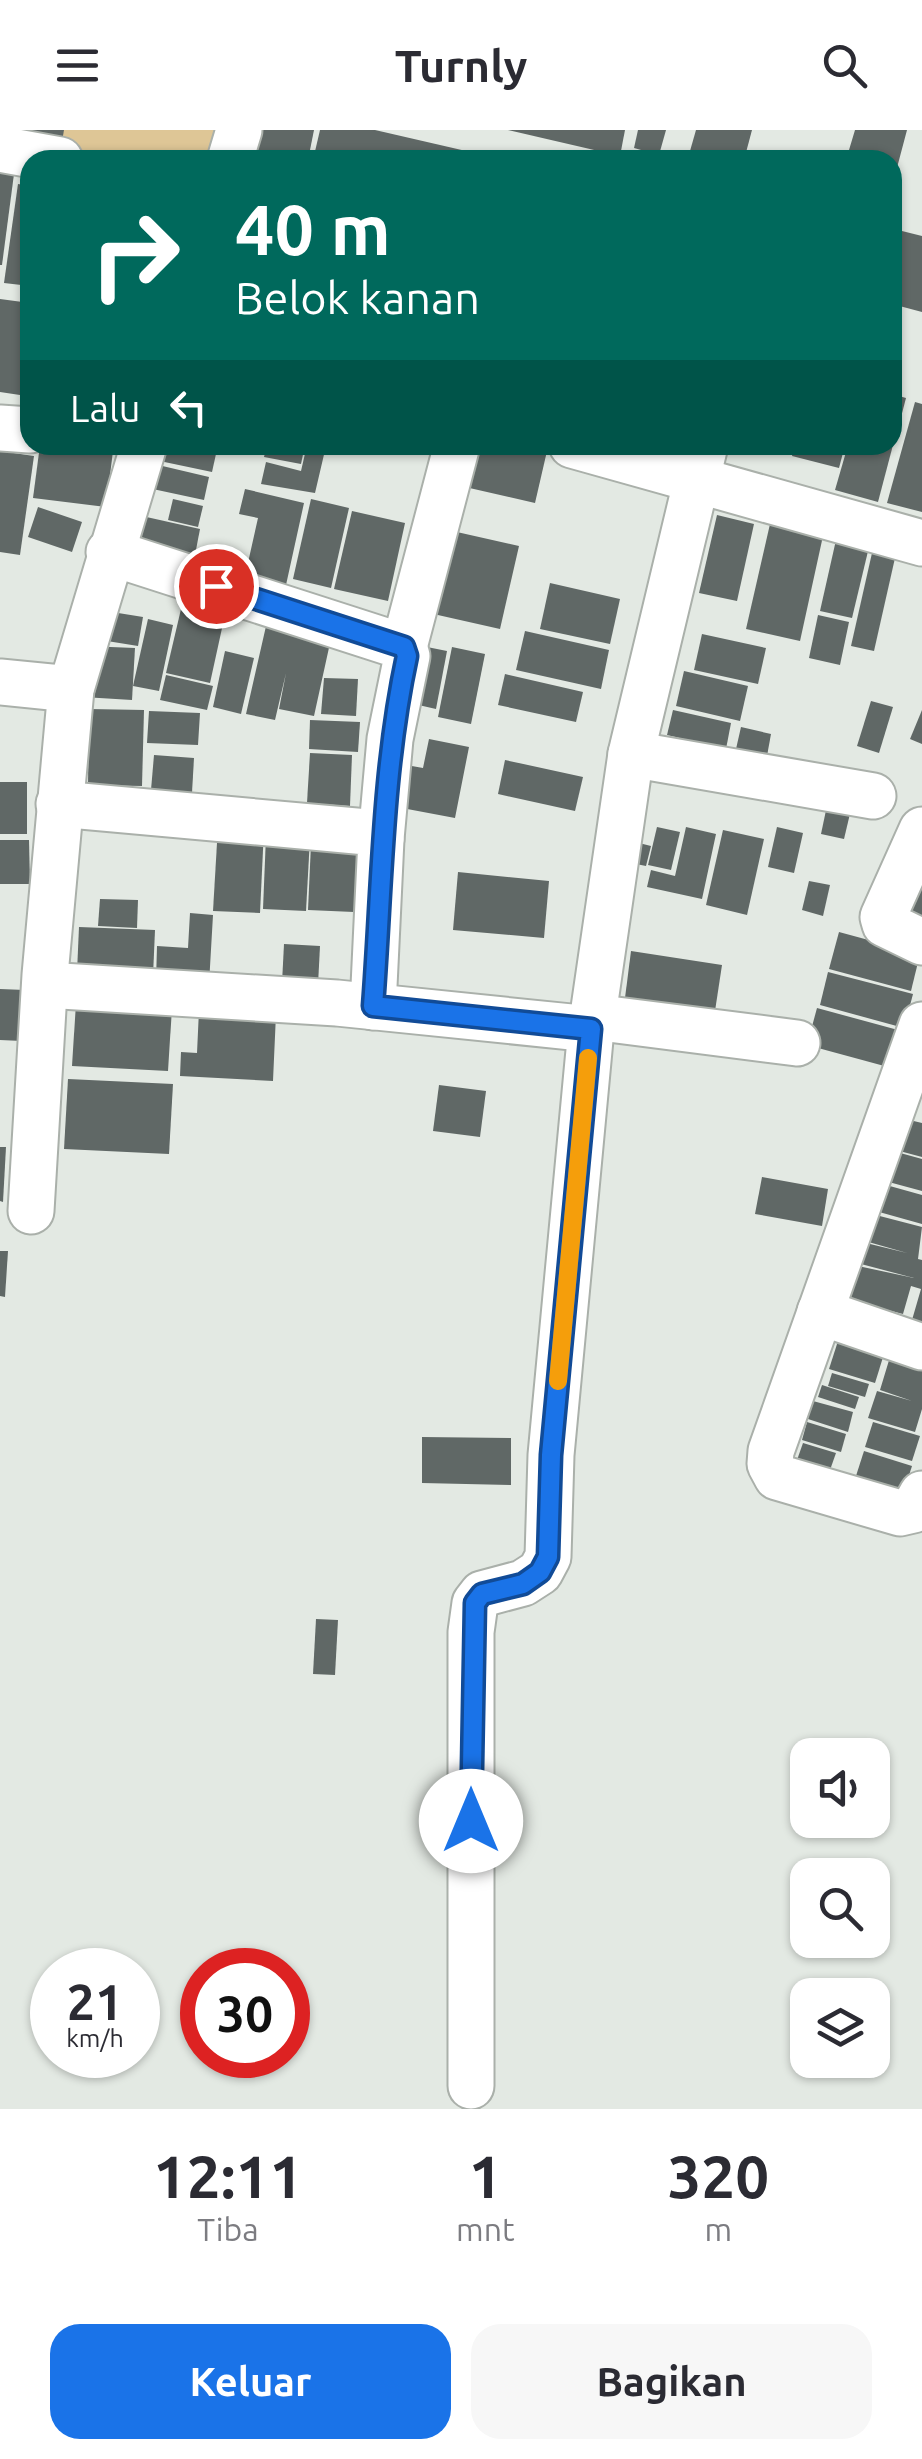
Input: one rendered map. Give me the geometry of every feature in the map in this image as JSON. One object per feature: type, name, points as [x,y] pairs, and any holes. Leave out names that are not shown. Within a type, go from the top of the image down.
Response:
[{"type":"street","points":[[31,1211],[70,688],[141,455]]},
{"type":"street","points":[[373,1006],[390,739],[407,656],[404,647],[454,455]]},
{"type":"street","points":[[639,455],[700,464],[922,543]]},
{"type":"street","points":[[470,2086],[471,1632],[475,1603],[482,1594],[523,1584],[540,1572],[548,1557],[551,1455],[592,1023],[631,754],[700,464]]},
{"type":"street","points":[[110,552],[404,647]]},
{"type":"street","points":[[0,682],[70,688]]},
{"type":"street","points":[[631,754],[873,796]]},
{"type":"street","points":[[59,804],[367,832],[382,839]]},
{"type":"street","points":[[922,830],[883,916],[885,924],[922,942]]},
{"type":"street","points":[[45,985],[592,1023],[797,1044]]},
{"type":"street","points":[[922,1026],[770,1464],[777,1477],[900,1512],[913,1510],[922,1494]]},
{"type":"street","points":[[820,1312],[922,1347]]},
{"type":"shaded area","points":[[0,130],[227,130],[220,150],[47,150]]},
{"type":"building","points":[[14,130],[64,130],[61,147]]},
{"type":"building","points":[[255,130],[314,130],[310,150],[251,150]]},
{"type":"building","points":[[320,130],[375,130],[462,150],[315,150]]},
{"type":"building","points":[[508,130],[625,130],[621,150],[594,150]]},
{"type":"building","points":[[638,130],[666,130],[660,150],[634,148]]},
{"type":"building","points":[[696,130],[752,130],[747,150],[690,150]]},
{"type":"building","points":[[855,130],[907,130],[902,150],[849,150]]},
{"type":"building","points":[[0,172],[14,174],[2,265],[0,265]]},
{"type":"building","points":[[18,184],[20,285],[4,283]]},
{"type":"building","points":[[902,231],[922,236],[922,312],[902,307]]},
{"type":"building","points":[[0,299],[20,302],[20,395],[0,392]]},
{"type":"building","points":[[915,402],[922,404],[922,512],[887,503]]},
{"type":"building","points":[[0,451],[34,456],[20,555],[0,552]]},
{"type":"building","points":[[39,455],[112,455],[106,507],[33,498]]},
{"type":"building","points":[[156,455],[216,455],[212,472],[155,460]]},
{"type":"building","points":[[264,455],[303,455],[301,464]]},
{"type":"building","points":[[305,455],[324,455],[315,493],[261,484],[266,462],[301,471]]},
{"type":"building","points":[[459,455],[546,455],[535,503],[452,484]]},
{"type":"building","points":[[792,455],[842,455],[839,468]]},
{"type":"building","points":[[845,455],[890,455],[878,502],[835,490]]},
{"type":"building","points":[[154,464],[209,477],[204,500],[148,488]]},
{"type":"building","points":[[245,489],[304,503],[286,585],[245,576],[258,518],[239,514]]},
{"type":"building","points":[[173,499],[203,506],[198,527],[168,520]]},
{"type":"building","points":[[311,499],[349,508],[331,588],[293,579]]},
{"type":"building","points":[[38,507],[82,522],[72,552],[28,537]]},
{"type":"building","points":[[352,511],[405,523],[388,601],[334,589]]},
{"type":"building","points":[[717,515],[754,524],[737,601],[699,593]]},
{"type":"building","points":[[142,516],[200,529],[195,555],[136,542]]},
{"type":"building","points":[[770,524],[823,536],[800,641],[746,629]]},
{"type":"building","points":[[448,530],[519,546],[500,629],[429,613]]},
{"type":"building","points":[[836,540],[869,547],[852,618],[820,611]]},
{"type":"building","points":[[872,553],[895,558],[874,651],[851,646]]},
{"type":"building","points":[[550,583],[620,599],[610,644],[540,629]]},
{"type":"building","points":[[181,609],[224,619],[210,683],[166,673]]},
{"type":"building","points":[[112,612],[143,617],[138,646],[107,641]]},
{"type":"building","points":[[269,613],[332,634],[314,716],[279,709],[286,673],[275,720],[246,714]]},
{"type":"building","points":[[818,615],[849,622],[840,665],[809,658]]},
{"type":"building","points":[[148,619],[173,625],[159,691],[133,686]]},
{"type":"building","points":[[525,631],[609,650],[601,689],[516,670]]},
{"type":"building","points":[[702,634],[766,648],[758,684],[694,670]]},
{"type":"building","points":[[412,644],[447,651],[436,709],[401,701]]},
{"type":"building","points":[[86,646],[135,648],[132,700],[83,697]]},
{"type":"building","points":[[452,647],[485,654],[471,724],[438,717]]},
{"type":"building","points":[[225,651],[254,658],[241,714],[213,707]]},
{"type":"building","points":[[684,671],[748,686],[740,721],[676,706]]},
{"type":"building","points":[[505,674],[583,692],[576,722],[498,705]]},
{"type":"building","points":[[166,675],[213,686],[207,710],[160,700]]},
{"type":"building","points":[[324,678],[358,679],[356,716],[321,714]]},
{"type":"building","points":[[871,701],[893,707],[879,753],[857,746]]},
{"type":"building","points":[[89,709],[144,710],[142,786],[88,785]]},
{"type":"building","points":[[673,710],[731,723],[726,749],[667,735]]},
{"type":"building","points":[[922,710],[922,744],[910,739]]},
{"type":"building","points":[[149,711],[200,713],[198,745],[147,743]]},
{"type":"building","points":[[310,720],[360,722],[358,752],[309,749]]},
{"type":"building","points":[[741,727],[771,734],[767,756],[736,749]]},
{"type":"building","points":[[429,739],[469,747],[455,818],[386,805],[395,763],[423,768]]},
{"type":"building","points":[[310,753],[352,755],[350,806],[307,803]]},
{"type":"building","points":[[154,755],[194,758],[192,793],[151,790]]},
{"type":"building","points":[[505,760],[583,777],[575,811],[498,794]]},
{"type":"building","points":[[0,782],[27,782],[27,834],[0,834]]},
{"type":"building","points":[[829,796],[853,801],[844,839],[821,834]]},
{"type":"building","points":[[218,826],[264,829],[260,913],[213,911]]},
{"type":"building","points":[[657,827],[680,832],[671,870],[648,865]]},
{"type":"building","points":[[686,827],[716,834],[702,899],[647,887],[651,870],[675,876]]},
{"type":"building","points":[[777,827],[803,833],[794,873],[768,867]]},
{"type":"building","points":[[723,830],[764,839],[747,915],[706,905]]},
{"type":"building","points":[[266,836],[310,838],[306,911],[263,909]]},
{"type":"building","points":[[0,840],[29,840],[30,884],[0,884]]},
{"type":"building","points":[[631,841],[651,846],[646,866],[626,862]]},
{"type":"building","points":[[311,844],[357,847],[354,912],[308,910]]},
{"type":"building","points":[[458,872],[549,881],[544,938],[453,930]]},
{"type":"building","points":[[809,881],[830,885],[823,916],[802,910]]},
{"type":"building","points":[[922,884],[922,921],[902,912]]},
{"type":"building","points":[[100,899],[138,900],[137,928],[98,926]]},
{"type":"building","points":[[190,913],[213,915],[209,984],[156,981],[157,946],[188,948]]},
{"type":"building","points":[[79,927],[155,930],[153,976],[77,972]]},
{"type":"building","points":[[839,932],[920,954],[911,991],[829,969]]},
{"type":"building","points":[[284,944],[320,946],[318,985],[282,983]]},
{"type":"building","points":[[631,951],[722,965],[715,1011],[625,998]]},
{"type":"building","points":[[828,972],[913,994],[904,1028],[820,1005]]},
{"type":"building","points":[[0,989],[25,990],[22,1041],[0,1040]]},
{"type":"building","points":[[76,1003],[172,1008],[168,1071],[72,1066]]},
{"type":"building","points":[[817,1008],[898,1030],[888,1067],[807,1045]]},
{"type":"building","points":[[199,1010],[276,1014],[273,1081],[180,1076],[181,1052],[197,1053]]},
{"type":"building","points":[[68,1079],[173,1084],[169,1154],[64,1149]]},
{"type":"building","points":[[439,1085],[486,1091],[480,1137],[433,1131]]},
{"type":"building","points":[[901,1118],[922,1123],[922,1157],[892,1149]]},
{"type":"building","points":[[0,1147],[6,1147],[3,1202],[0,1201]]},
{"type":"building","points":[[893,1151],[922,1159],[922,1191],[885,1181]]},
{"type":"building","points":[[762,1177],[828,1189],[822,1226],[755,1214]]},
{"type":"building","points":[[879,1183],[922,1195],[922,1224],[872,1210]]},
{"type":"building","points":[[872,1214],[922,1227],[918,1259],[922,1260],[922,1323],[912,1320],[921,1289],[911,1286],[903,1314],[849,1300],[858,1266],[914,1278],[861,1264],[866,1243],[907,1253],[865,1241]]},
{"type":"building","points":[[0,1251],[8,1251],[5,1297],[0,1296]]},
{"type":"building","points":[[838,1341],[884,1354],[875,1383],[829,1369]]},
{"type":"building","points":[[890,1357],[922,1367],[922,1409],[915,1432],[868,1418],[877,1391],[912,1401],[880,1390]]},
{"type":"building","points":[[832,1373],[869,1384],[865,1397],[828,1386]]},
{"type":"building","points":[[822,1385],[859,1397],[855,1409],[818,1397]]},
{"type":"building","points":[[813,1401],[853,1412],[848,1432],[808,1419]]},
{"type":"building","points":[[807,1422],[846,1434],[841,1452],[802,1440]]},
{"type":"building","points":[[873,1422],[920,1436],[912,1461],[865,1447]]},
{"type":"building","points":[[422,1437],[511,1438],[511,1485],[422,1483]]},
{"type":"building","points":[[803,1443],[836,1453],[830,1470],[797,1460]]},
{"type":"building","points":[[864,1451],[912,1466],[903,1494],[855,1479]]},
{"type":"building","points":[[316,1619],[338,1620],[335,1675],[313,1674]]},
{"type":"slow traffic","points":[[558,1381],[588,1058]]},
{"type":"route","points":[[216,586],[404,647],[407,656],[390,739],[373,1006],[591,1029],[551,1455],[548,1557],[540,1572],[523,1584],[482,1594],[475,1603],[471,1632],[471,1821]]}]
